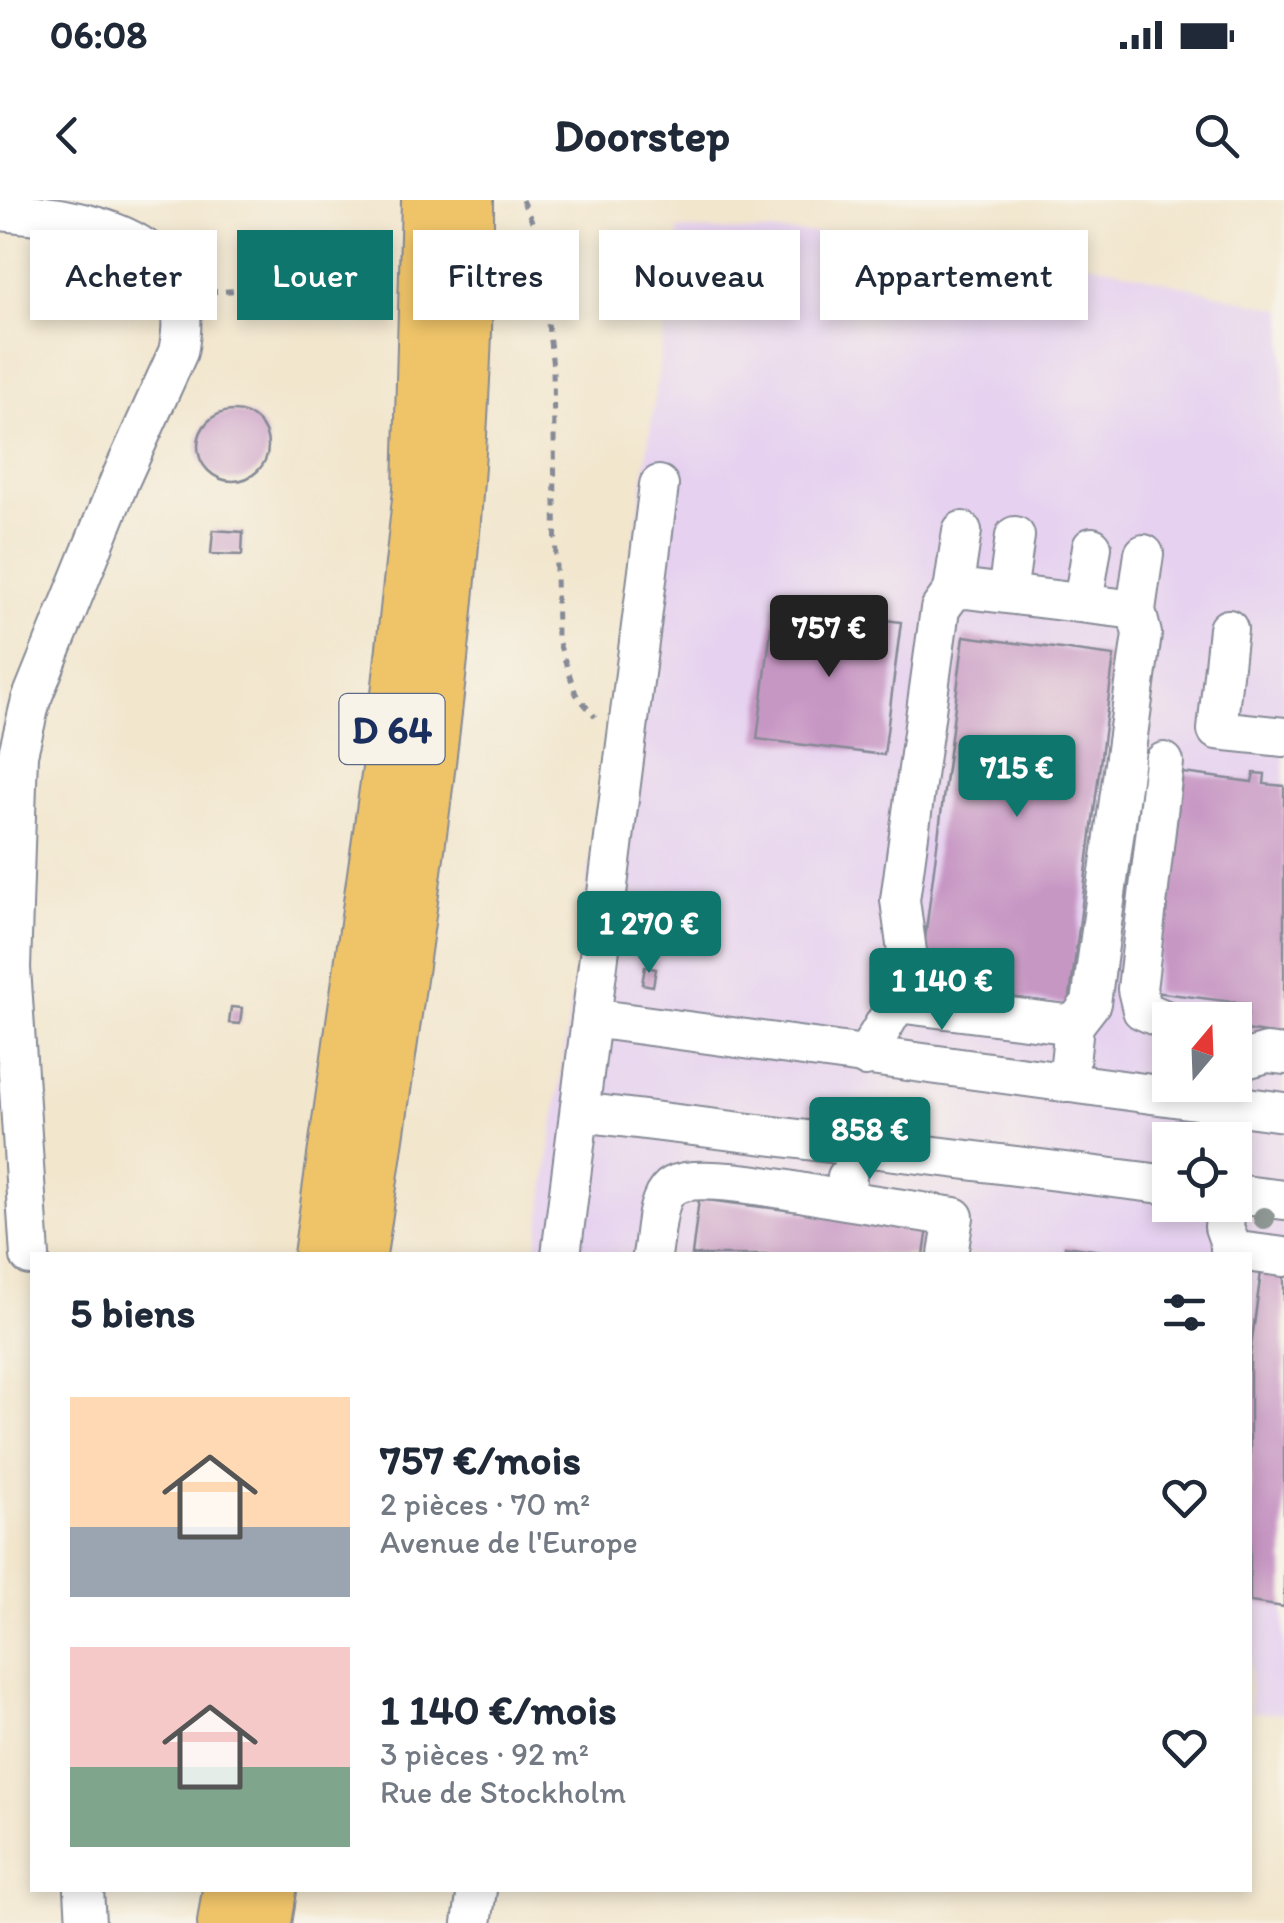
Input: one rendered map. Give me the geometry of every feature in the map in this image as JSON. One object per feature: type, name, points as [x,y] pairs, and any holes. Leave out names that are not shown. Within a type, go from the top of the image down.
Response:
[{"type":"main road","name":"D 64","points":[[426,200],[426,230]]},
{"type":"main road","name":"D 64","points":[[362,1252],[433,760],[453,566],[463,431],[468,200]]},
{"type":"main road","name":"D 64","points":[[318,1252],[391,742],[418,490],[424,320]]},
{"type":"main road","points":[[222,1923],[227,1892]]},
{"type":"main road","points":[[267,1923],[272,1892]]},
{"type":"street","points":[[0,211],[113,230]]},
{"type":"street","points":[[30,1254],[11,968],[18,754],[32,700],[120,480],[178,352],[180,320]]},
{"type":"street","points":[[561,1252],[659,485]]},
{"type":"street","points":[[864,1058],[897,1003],[907,952],[900,900],[930,662],[940,609],[954,591],[962,531]]},
{"type":"street","points":[[1007,594],[1015,536]]},
{"type":"street","points":[[1084,603],[1092,547]]},
{"type":"street","points":[[1068,1083],[1074,1025],[1092,1003],[1142,634],[1136,610],[1144,554]]},
{"type":"street","points":[[954,591],[1136,610]]},
{"type":"street","points":[[1228,629],[1218,730],[1284,737]]},
{"type":"street","points":[[1152,1014],[1142,1010],[1138,988],[1164,762]]},
{"type":"street","points":[[897,1003],[1074,1025]]},
{"type":"street","points":[[592,1018],[864,1058],[1152,1089]]},
{"type":"street","points":[[1252,1057],[1267,1053],[1284,1055]]},
{"type":"street","points":[[1252,1102],[1284,1112]]},
{"type":"street","points":[[580,1112],[1152,1184]]},
{"type":"street","points":[[845,1200],[851,1145]]},
{"type":"street","points":[[653,1252],[662,1198],[670,1188],[695,1179],[954,1216],[948,1252]]},
{"type":"street","points":[[1252,1196],[1284,1200]]},
{"type":"street","points":[[0,1216],[30,1267]]},
{"type":"street","points":[[1224,1222],[1230,1252]]},
{"type":"street","points":[[1252,1255],[1284,1257]]},
{"type":"street","points":[[84,1892],[86,1923]]},
{"type":"street","points":[[472,1923],[476,1892]]},
{"type":"path","points":[[522,200],[538,234],[552,368],[557,637],[576,694],[625,755]]},
{"type":"path","points":[[217,294],[228,288],[413,282]]},
{"type":"shaded area","points":[[800,233],[820,233],[820,320],[1088,320],[1088,263],[1284,310],[1284,1714],[1252,1712],[1252,1252],[536,1252],[666,320],[800,320]]},
{"type":"building","points":[[233,411],[258,421],[268,446],[258,471],[233,481],[208,471],[198,446],[208,421]]},
{"type":"building","points":[[213,530],[243,532],[242,555],[211,554]]},
{"type":"building","points":[[774,605],[901,622],[884,755],[757,739]]},
{"type":"building","points":[[964,636],[1114,656],[1069,1005],[919,985]]},
{"type":"building","points":[[1183,773],[1252,782],[1254,773],[1265,774],[1264,784],[1284,786],[1284,1036],[1252,1031],[1252,1002],[1154,992]]},
{"type":"building","points":[[645,967],[656,969],[653,986],[642,984]]},
{"type":"building","points":[[231,1007],[242,1008],[240,1024],[229,1023]]},
{"type":"building","points":[[699,1199],[928,1228],[924,1252],[692,1252]]},
{"type":"building","points":[[1065,1246],[1110,1252],[1064,1252]]},
{"type":"building","points":[[1261,1272],[1284,1275],[1284,1607],[1252,1602],[1252,1340]]}]
